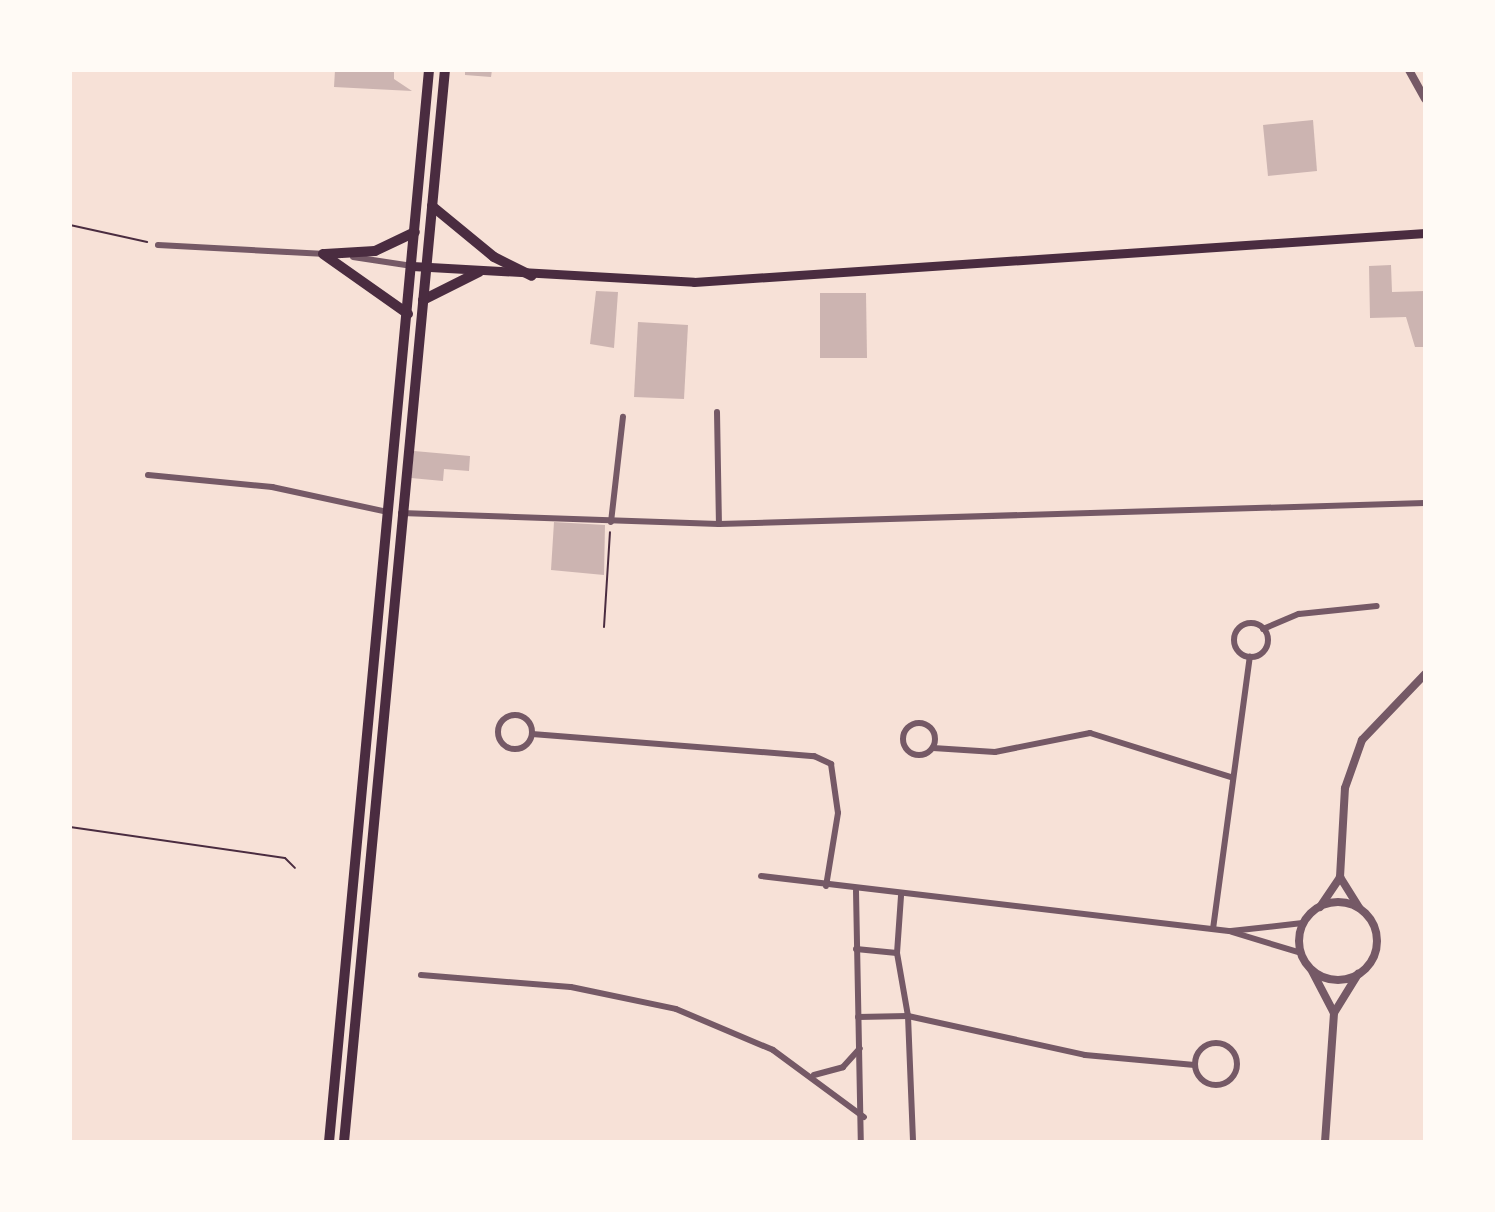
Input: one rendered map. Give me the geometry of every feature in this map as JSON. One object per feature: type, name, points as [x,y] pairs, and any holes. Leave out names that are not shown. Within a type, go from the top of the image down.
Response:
[{"type":"main road","points":[[329,1142],[429,70]]},
{"type":"main road","points":[[344,1142],[445,70]]},
{"type":"main road","points":[[432,206],[494,257],[532,276]]},
{"type":"main road","points":[[323,254],[375,251],[415,232]]},
{"type":"main road","points":[[412,266],[532,276],[762,280],[1425,233]]},
{"type":"main road","points":[[323,254],[408,314]]},
{"type":"main road","points":[[423,300],[479,272]]},
{"type":"street","points":[[1409,70],[1425,99]]},
{"type":"street","points":[[158,245],[323,254],[412,266]]},
{"type":"street","points":[[717,412],[719,524]]},
{"type":"street","points":[[611,522],[623,417]]},
{"type":"street","points":[[148,475],[272,487],[388,512]]},
{"type":"street","points":[[401,513],[719,524],[1425,503]]},
{"type":"street","points":[[1250,656],[1236,648],[1237,631],[1251,623],[1263,629],[1299,614],[1377,606]]},
{"type":"street","points":[[1250,656],[1267,646],[1263,629]]},
{"type":"street","points":[[1213,929],[1230,777],[1250,656]]},
{"type":"street","points":[[1231,931],[1303,923],[1320,907],[1340,877],[1345,788],[1362,740],[1425,674]]},
{"type":"street","points":[[532,734],[517,716],[498,731],[514,749],[532,734],[814,756],[831,764],[838,813],[826,886]]},
{"type":"street","points":[[933,748],[927,724],[904,733],[910,752],[933,748],[995,752],[1090,733],[1230,777]]},
{"type":"street","points":[[761,876],[856,891],[1231,931],[1301,953]]},
{"type":"street","points":[[1325,1142],[1334,1013],[1377,946],[1362,910],[1340,877]]},
{"type":"street","points":[[856,891],[858,1017],[864,1117],[861,1142]]},
{"type":"street","points":[[901,896],[897,953],[908,1016],[913,1142]]},
{"type":"street","points":[[1320,907],[1338,902],[1362,910]]},
{"type":"street","points":[[1303,923],[1301,953],[1334,1013]]},
{"type":"street","points":[[856,949],[897,953]]},
{"type":"street","points":[[1310,968],[1336,980],[1358,974]]},
{"type":"street","points":[[421,975],[636,999],[722,1027],[814,1075],[864,1117]]},
{"type":"street","points":[[858,1017],[908,1016],[1085,1055],[1195,1065],[1212,1085],[1226,1082],[1237,1064],[1232,1051],[1215,1043],[1198,1052],[1195,1065]]},
{"type":"street","points":[[814,1075],[843,1067],[861,1048]]},
{"type":"path","points":[[70,225],[158,245]]},
{"type":"path","points":[[604,627],[611,522]]},
{"type":"path","points":[[70,827],[285,858],[295,868]]},
{"type":"building","points":[[335,70],[394,70],[394,79],[412,91],[334,87]]},
{"type":"building","points":[[465,70],[492,70],[491,77],[465,75]]},
{"type":"building","points":[[1313,120],[1317,171],[1268,176],[1263,125]]},
{"type":"building","points":[[1391,265],[1392,292],[1425,291],[1425,347],[1415,347],[1406,317],[1370,318],[1369,266]]},
{"type":"building","points":[[596,291],[618,292],[614,348],[590,344]]},
{"type":"building","points":[[820,293],[866,293],[867,358],[820,358]]},
{"type":"building","points":[[638,322],[688,325],[684,399],[634,397]]},
{"type":"building","points":[[414,451],[470,456],[469,471],[444,469],[443,481],[411,478]]},
{"type":"building","points":[[554,522],[605,525],[604,575],[551,570]]}]
